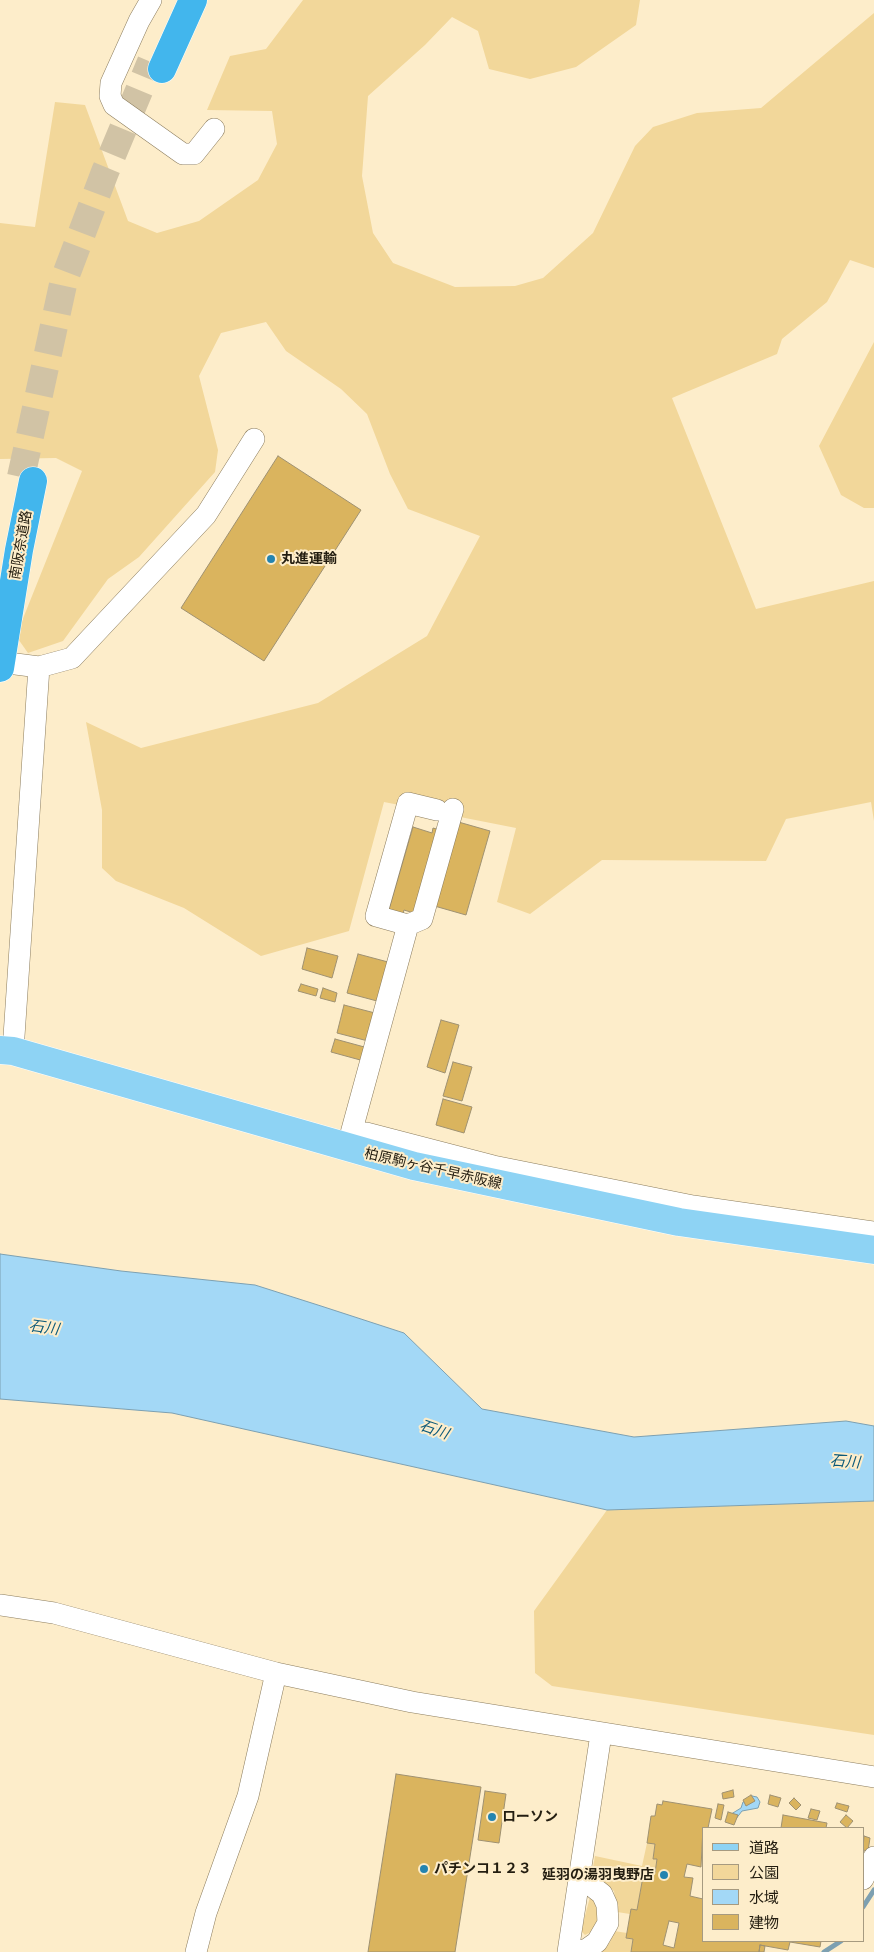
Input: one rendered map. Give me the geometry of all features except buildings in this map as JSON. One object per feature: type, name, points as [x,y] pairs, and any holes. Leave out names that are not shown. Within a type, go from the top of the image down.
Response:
[{"type":"highway","points":[[179,0],[156,66],[193,0]]},
{"type":"highway","name":"南阪奈道路","points":[[0,584],[5,548],[27,479],[4,666]]},
{"type":"main road","name":"柏原駒ヶ谷千早赤阪線","points":[[6,1050],[414,1166],[679,1222],[874,1250]]},
{"type":"street","points":[[151,0],[139,21],[111,83],[110,96],[114,106],[183,154],[194,154],[214,129]]},
{"type":"street","points":[[4,666],[39,668],[72,658],[206,515],[254,439]]},
{"type":"street","points":[[6,1050],[39,668]]},
{"type":"street","points":[[408,803],[445,810],[422,919],[408,925],[376,916],[408,803]]},
{"type":"street","points":[[354,1150],[408,925]]},
{"type":"street","points":[[354,1150],[366,1133],[493,1166],[693,1206],[874,1232]]},
{"type":"street","points":[[0,1604],[54,1613],[276,1673],[412,1702],[874,1777]]},
{"type":"street","points":[[196,1952],[206,1913],[248,1796],[276,1673]]},
{"type":"street","points":[[568,1952],[602,1734]]},
{"type":"street","points":[[864,1877],[874,1857]]},
{"type":"street","points":[[578,1952],[587,1949],[597,1942],[608,1923],[607,1906],[602,1894],[580,1877]]},
{"type":"green space","points":[[303,0],[640,0],[636,25],[576,67],[530,79],[489,69],[478,31],[452,17],[425,45],[368,96],[362,176],[373,233],[393,263],[455,287],[515,286],[543,278],[593,233],[635,146],[653,127],[697,113],[761,108],[874,13],[874,268],[850,260],[827,302],[782,339],[777,354],[672,398],[756,609],[874,581],[874,821],[871,802],[786,819],[766,861],[602,860],[530,914],[497,902],[516,828],[384,802],[349,931],[261,956],[184,908],[116,881],[102,868],[102,810],[86,722],[141,748],[318,703],[427,636],[480,536],[408,509],[390,474],[367,414],[341,389],[286,351],[266,322],[221,333],[199,376],[218,450],[215,472],[139,557],[108,579],[63,641],[28,653],[16,636],[82,471],[56,458],[0,459],[0,223],[35,227],[55,102],[85,105],[128,221],[157,233],[199,221],[258,180],[277,144],[272,111],[207,110],[230,56],[266,49]]},
{"type":"green space","points":[[874,342],[874,508],[864,508],[841,495],[819,446]]},
{"type":"green space","points":[[874,1501],[874,1735],[552,1686],[535,1673],[534,1611],[607,1510]]},
{"type":"green space","points":[[647,1843],[655,1844],[653,1859],[657,1859],[655,1873],[644,1871],[637,1910],[630,1914],[617,1912],[614,1891],[592,1873],[595,1856],[642,1866]]},
{"type":"green space","points":[[590,1897],[597,1901],[598,1921],[593,1931],[585,1935],[581,1931]]},
{"type":"green space","points":[[614,1931],[627,1933],[627,1938],[633,1939],[631,1952],[601,1952],[610,1942]]},
{"type":"water","name":"石川","points":[[0,1254],[121,1271],[255,1285],[321,1306],[404,1333],[482,1409],[634,1437],[846,1421],[874,1426],[874,1501],[607,1510],[172,1413],[0,1399]]},
{"type":"water","points":[[752,1796],[757,1797],[760,1802],[758,1808],[742,1811],[732,1824],[728,1816],[741,1808],[743,1802]]},
{"type":"waterway","points":[[864,1905],[874,1890]]},
{"type":"waterway","points":[[824,1952],[839,1942]]},
{"type":"tunnel","points":[[21,477],[64,280],[105,172],[151,62]]},
{"type":"place","name":"丸進運輸","points":[[271,559]]},
{"type":"place","name":"ローソン","points":[[492,1817]]},
{"type":"place","name":"パチンコ１２３","points":[[424,1869]]},
{"type":"place","name":"延羽の湯羽曳野店","points":[[664,1875]]}]
